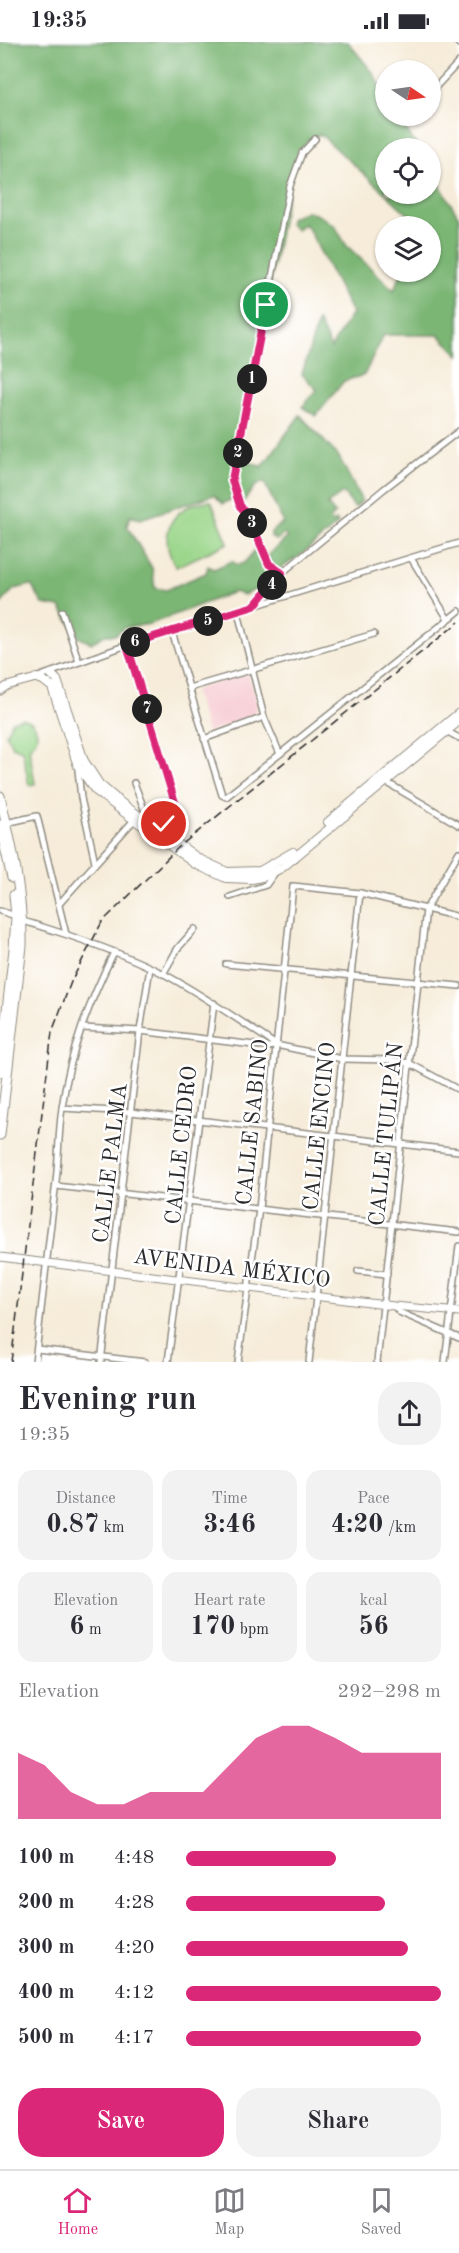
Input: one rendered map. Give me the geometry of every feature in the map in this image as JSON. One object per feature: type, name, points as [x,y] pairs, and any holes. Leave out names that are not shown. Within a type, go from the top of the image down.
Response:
[{"type":"main road","points":[[51,674],[57,680],[84,761],[99,784],[190,853],[217,869],[238,873],[260,872],[272,866],[459,721]]},
{"type":"main road","points":[[36,678],[52,687],[78,766],[95,790],[185,857],[214,874],[238,880],[252,879],[274,872],[459,713]]},
{"type":"main road","points":[[0,796],[22,946],[0,1135]]},
{"type":"main road","points":[[0,1072],[2,1041],[19,919]]},
{"type":"street","points":[[441,81],[459,62]]},
{"type":"street","points":[[282,573],[269,564],[248,515],[240,506],[232,480],[290,186],[302,153],[315,139]]},
{"type":"street","points":[[254,606],[282,573],[459,431]]},
{"type":"street","points":[[2,688],[51,674],[127,645],[459,543]]},
{"type":"street","points":[[411,558],[448,620]]},
{"type":"street","points":[[62,611],[79,662]]},
{"type":"street","points":[[172,632],[222,795],[226,797],[459,611]]},
{"type":"street","points":[[238,612],[264,717],[280,754]]},
{"type":"street","points":[[189,688],[374,634]]},
{"type":"street","points":[[127,645],[177,811],[165,818],[164,824],[160,827],[147,820],[134,783]]},
{"type":"street","points":[[204,739],[264,717]]},
{"type":"street","points":[[446,731],[459,738]]},
{"type":"street","points":[[78,766],[81,798],[95,862]]},
{"type":"street","points":[[384,779],[459,825]]},
{"type":"street","points":[[3,824],[37,816],[66,934]]},
{"type":"street","points":[[59,904],[134,820]]},
{"type":"street","points":[[426,909],[459,852]]},
{"type":"street","points":[[230,897],[266,885],[274,872]]},
{"type":"street","name":"CALLE SABINO","points":[[238,1362],[259,1209],[292,886],[360,894]]},
{"type":"street","points":[[360,894],[459,916]]},
{"type":"street","name":"CALLE ENCINO","points":[[309,1362],[360,894]]},
{"type":"street","name":"CALLE TULIPÁN","points":[[377,1362],[426,909]]},
{"type":"street","points":[[0,912],[114,952],[163,974],[214,1003],[276,1045],[342,1059],[391,1060],[410,1063],[459,1090]]},
{"type":"street","points":[[163,974],[178,948],[195,929]]},
{"type":"street","points":[[35,1362],[56,1186],[62,1108],[70,1066],[95,990],[114,952]]},
{"type":"street","points":[[226,964],[459,986]]},
{"type":"street","name":"CALLE PALMA","points":[[102,1360],[140,1031],[150,968]]},
{"type":"street","name":"CALLE CEDRO","points":[[168,1362],[191,1200],[214,1003]]},
{"type":"street","points":[[82,1028],[140,1031],[270,1047],[276,1045]]},
{"type":"street","points":[[62,1108],[131,1112],[459,1150]]},
{"type":"street","points":[[56,1186],[459,1232]]},
{"type":"street","points":[[445,1362],[448,1334],[455,1311],[459,1246]]},
{"type":"street","name":"AVENIDA MÉXICO","points":[[0,1257],[394,1306],[455,1311]]},
{"type":"street","points":[[358,1271],[387,1274]]},
{"type":"street","points":[[394,1306],[399,1312],[459,1338]]},
{"type":"street","points":[[36,1348],[102,1360],[145,1362]]},
{"type":"shaded area","points":[[248,673],[258,704],[252,718],[207,732],[194,690]]},
{"type":"green space","points":[[0,42],[348,42],[375,76],[375,126],[404,126],[412,138],[375,138],[375,184],[320,134],[307,141],[292,169],[237,457],[262,467],[300,415],[339,457],[362,501],[355,508],[343,493],[327,504],[335,514],[330,519],[332,523],[337,521],[338,524],[301,555],[278,570],[270,563],[269,554],[287,538],[285,534],[276,540],[271,537],[271,532],[283,522],[264,482],[255,486],[243,502],[233,498],[223,504],[214,495],[140,519],[130,516],[127,526],[152,568],[155,588],[166,590],[206,573],[208,566],[214,569],[232,561],[237,565],[244,563],[255,550],[269,573],[264,586],[244,595],[234,592],[150,624],[124,628],[115,635],[105,635],[91,643],[80,638],[60,607],[43,604],[31,585],[14,589],[0,605]]},
{"type":"green space","points":[[441,187],[459,217],[459,355],[439,335],[384,335],[364,375],[344,381],[316,416],[302,407],[317,390],[302,374],[318,321],[331,348],[352,313],[308,228],[304,224],[296,230],[290,224],[290,218],[307,211],[335,226],[346,245],[375,272],[375,282],[385,282],[394,290],[398,282],[441,282],[441,216],[410,216],[397,204],[441,204]]},
{"type":"green space","points":[[211,501],[228,543],[176,567],[167,543],[171,522],[187,508]]},
{"type":"green space","points":[[22,718],[35,726],[37,735],[29,748],[35,784],[29,785],[22,750],[12,746],[6,734],[12,721]]},
{"type":"railway","points":[[11,1362],[52,1032],[71,982],[102,922],[180,846],[459,622]]},
{"type":"route","points":[[164,824],[165,818],[177,811],[176,806],[127,645],[254,606],[282,573],[269,564],[248,515],[240,506],[232,480],[266,305]]}]
